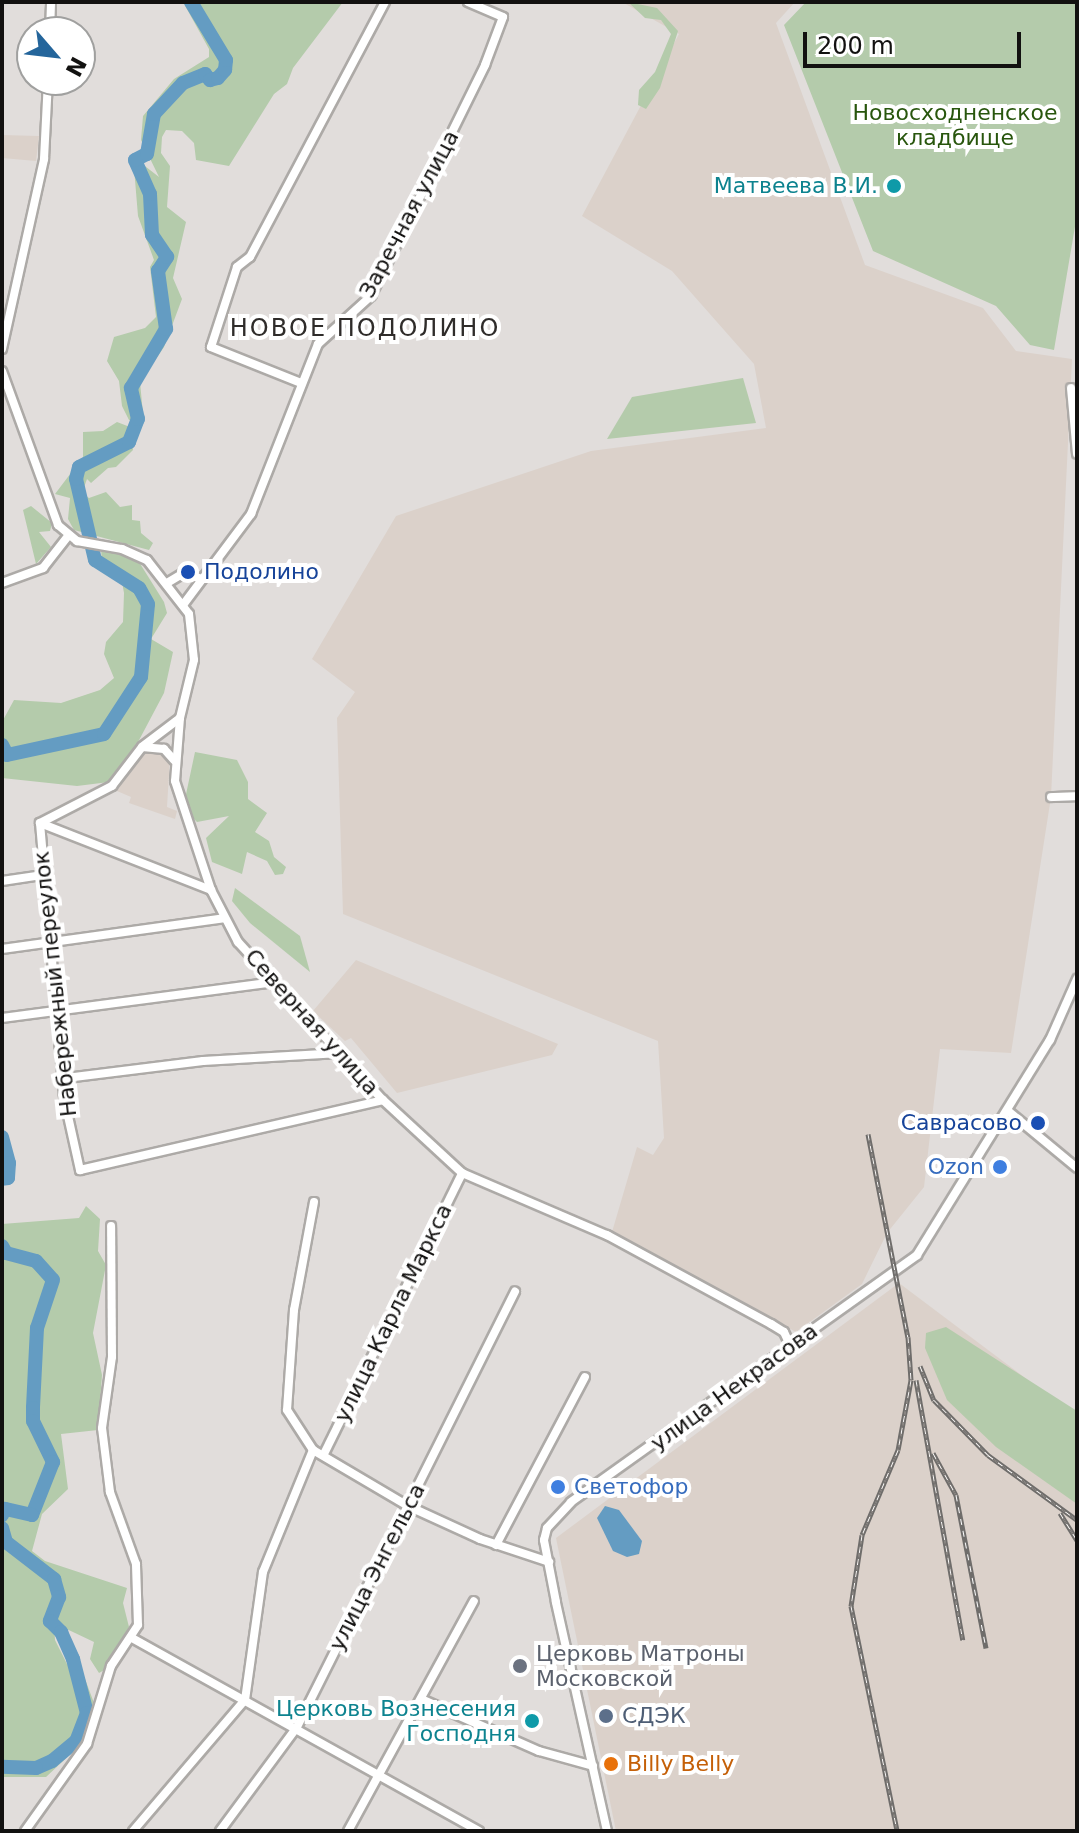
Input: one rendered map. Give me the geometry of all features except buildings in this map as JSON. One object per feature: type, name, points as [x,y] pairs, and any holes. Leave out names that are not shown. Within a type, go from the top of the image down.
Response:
[{"type":"street","points":[[301,383],[211,347],[237,267],[250,257],[385,2]]},
{"type":"street","name":"Заречная улица","points":[[183,605],[257,501],[318,344],[371,296],[485,65],[503,17],[468,2]]},
{"type":"street","points":[[2,349],[44,159],[47,96]]},
{"type":"street","points":[[2,371],[3,385],[49,506],[68,536],[43,568],[2,583]]},
{"type":"street","points":[[1071,388],[1077,454]]},
{"type":"street","name":"Северная улица","points":[[68,536],[85,544],[138,554],[167,583],[183,605],[195,644],[175,761],[178,800],[224,918],[275,982],[383,1100],[462,1173],[607,1235],[771,1324],[784,1332],[790,1345]]},
{"type":"street","points":[[167,583],[182,574],[200,578]]},
{"type":"street","name":"Набережный переулок","points":[[180,718],[142,747],[112,786],[40,823],[42,875],[66,1078],[64,1098],[80,1170],[383,1100]]},
{"type":"street","points":[[142,747],[164,749],[175,761]]},
{"type":"street","points":[[1051,797],[1077,796]]},
{"type":"street","points":[[40,823],[211,890]]},
{"type":"street","points":[[2,881],[42,875]]},
{"type":"street","points":[[2,949],[224,918]]},
{"type":"street","name":"улица Некрасова","points":[[607,1831],[544,1540],[553,1518],[917,1255],[1064,1015],[1077,979]]},
{"type":"street","points":[[2,1018],[275,982]]},
{"type":"street","points":[[66,1078],[203,1061],[340,1053]]},
{"type":"street","points":[[1008,1111],[1077,1168]]},
{"type":"street","name":"улица Карла Маркса","points":[[324,1454],[462,1173]]},
{"type":"street","points":[[133,1831],[245,1700],[263,1572],[313,1450],[306,1432],[287,1410],[294,1310],[309,1254],[314,1202]]},
{"type":"street","points":[[25,1831],[87,1744],[111,1666],[132,1638],[139,1614],[136,1564],[110,1492],[102,1428],[112,1357],[111,1226]]},
{"type":"street","name":"улица Энгельса","points":[[220,1831],[297,1727],[515,1291]]},
{"type":"street","points":[[496,1545],[585,1377]]},
{"type":"street","points":[[313,1450],[408,1506],[496,1545],[549,1562]]},
{"type":"street","points":[[348,1831],[474,1601]]},
{"type":"street","points":[[132,1638],[297,1727],[479,1831]]},
{"type":"street","points":[[421,1699],[539,1751],[593,1766]]},
{"type":"shaded area","points":[[622,2],[795,2],[776,23],[865,265],[983,308],[1016,351],[1072,359],[1051,797],[1011,1053],[940,1049],[924,1187],[887,1233],[862,1284],[796,1332],[612,1232],[637,1147],[653,1155],[664,1138],[658,1041],[343,914],[337,718],[355,692],[312,659],[396,516],[591,451],[766,428],[754,364],[672,271],[582,216],[679,34]]},
{"type":"shaded area","points":[[2,135],[39,136],[36,161],[2,158]]},
{"type":"shaded area","points":[[155,747],[170,758],[167,807],[177,811],[175,819],[129,803],[131,797],[117,791],[143,749]]},
{"type":"shaded area","points":[[356,960],[558,1044],[552,1055],[397,1093],[351,1038],[345,1041],[313,1011]]},
{"type":"shaded area","points":[[899,1283],[1077,1417],[1077,1831],[616,1831],[556,1538]]},
{"type":"green space","points":[[183,2],[343,2],[293,68],[287,84],[274,94],[229,166],[196,160],[194,143],[182,131],[166,130],[162,137],[161,153],[170,166],[167,207],[186,222],[173,278],[182,299],[164,347],[140,382],[143,414],[138,422],[129,420],[122,406],[119,381],[107,361],[114,337],[145,328],[156,317],[150,267],[154,260],[138,216],[134,168],[141,163],[159,177],[141,140],[143,116],[174,79],[209,57],[209,49]]},
{"type":"green space","points":[[628,2],[657,8],[678,31],[660,88],[646,109],[638,105],[639,90],[655,72],[671,34],[661,20],[645,18]]},
{"type":"green space","name":"Новосходненское кладбище","points":[[806,2],[1077,2],[1077,215],[1054,350],[1030,345],[996,306],[873,251],[784,25]]},
{"type":"green space","points":[[743,378],[756,423],[607,439],[632,397]]},
{"type":"green space","points":[[117,422],[130,427],[133,450],[116,467],[108,468],[91,483],[87,479],[82,493],[89,498],[106,492],[120,507],[132,505],[132,520],[140,521],[141,533],[153,543],[149,550],[74,530],[68,519],[70,498],[55,494],[83,457],[83,432],[103,431]]},
{"type":"green space","points":[[31,506],[52,523],[50,531],[39,532],[51,547],[36,564],[23,510]]},
{"type":"green space","points":[[101,548],[139,562],[164,602],[167,613],[151,639],[173,652],[164,693],[128,761],[109,782],[77,786],[2,778],[2,722],[14,700],[61,703],[100,690],[114,678],[104,654],[106,642],[123,622],[124,593],[122,582],[108,575],[102,562]]},
{"type":"green space","points":[[195,752],[237,760],[248,782],[248,799],[267,813],[255,832],[269,841],[274,857],[286,867],[283,874],[275,875],[267,861],[247,852],[242,874],[212,862],[206,838],[229,816],[197,822],[190,815],[185,799]]},
{"type":"green space","points":[[235,888],[300,936],[310,972],[250,923],[232,901]]},
{"type":"green space","points":[[86,1206],[100,1219],[98,1251],[106,1265],[93,1333],[102,1375],[98,1430],[61,1434],[68,1489],[42,1514],[32,1551],[45,1561],[127,1588],[123,1603],[129,1627],[106,1669],[99,1673],[90,1659],[94,1642],[54,1623],[55,1640],[67,1664],[82,1671],[94,1703],[89,1727],[77,1748],[46,1777],[2,1777],[2,1224],[79,1218]]},
{"type":"green space","points":[[946,1327],[1077,1411],[1077,1504],[996,1447],[947,1400],[925,1348],[926,1333]]},
{"type":"water","points":[[605,1506],[619,1510],[642,1541],[639,1554],[627,1557],[613,1551],[597,1518]]},
{"type":"waterway","points":[[2,745],[7,755],[104,734],[141,677],[148,604],[139,588],[95,560],[76,479],[79,467],[129,442],[138,419],[131,388],[166,329],[158,271],[167,257],[152,235],[150,194],[135,160],[147,154],[154,114],[183,83],[205,74],[210,80],[218,78],[225,70],[226,60],[191,2]]},
{"type":"waterway","points":[[2,1137],[9,1163],[8,1178],[2,1179]]},
{"type":"waterway","points":[[2,1246],[6,1253],[36,1261],[53,1280],[37,1328],[33,1408],[33,1421],[53,1462],[32,1515],[5,1509],[2,1515]]},
{"type":"waterway","points":[[2,1528],[6,1542],[54,1579],[59,1597],[50,1621],[61,1632],[73,1659],[87,1713],[76,1741],[52,1761],[36,1768],[2,1767]]},
{"type":"railway","points":[[868,1134],[908,1337],[911,1380],[898,1450],[862,1535],[851,1606],[897,1831]]},
{"type":"railway","points":[[920,1366],[934,1400],[988,1455],[1077,1520]]},
{"type":"railway","points":[[916,1380],[963,1640]]},
{"type":"railway","points":[[933,1453],[956,1495],[986,1648]]},
{"type":"railway","points":[[1060,1513],[1077,1540]]},
{"type":"place","name":"Матвеева В.И.","points":[[894,186]]},
{"type":"place","name":"Подолино","points":[[188,572]]},
{"type":"place","name":"Саврасово","points":[[1038,1123]]},
{"type":"place","name":"Ozon","points":[[1000,1167]]},
{"type":"place","name":"Светофор","points":[[558,1487]]},
{"type":"place","name":"Церковь Матроны Московской","points":[[520,1666]]},
{"type":"place","name":"СДЭК","points":[[606,1716]]},
{"type":"place","name":"Церковь Вознесения Господня","points":[[532,1721]]},
{"type":"place","name":"Billy Belly","points":[[611,1764]]},
{"type":"district","name":"НОВОЕ ПОДОЛИНО","points":[[365,329]]}]
